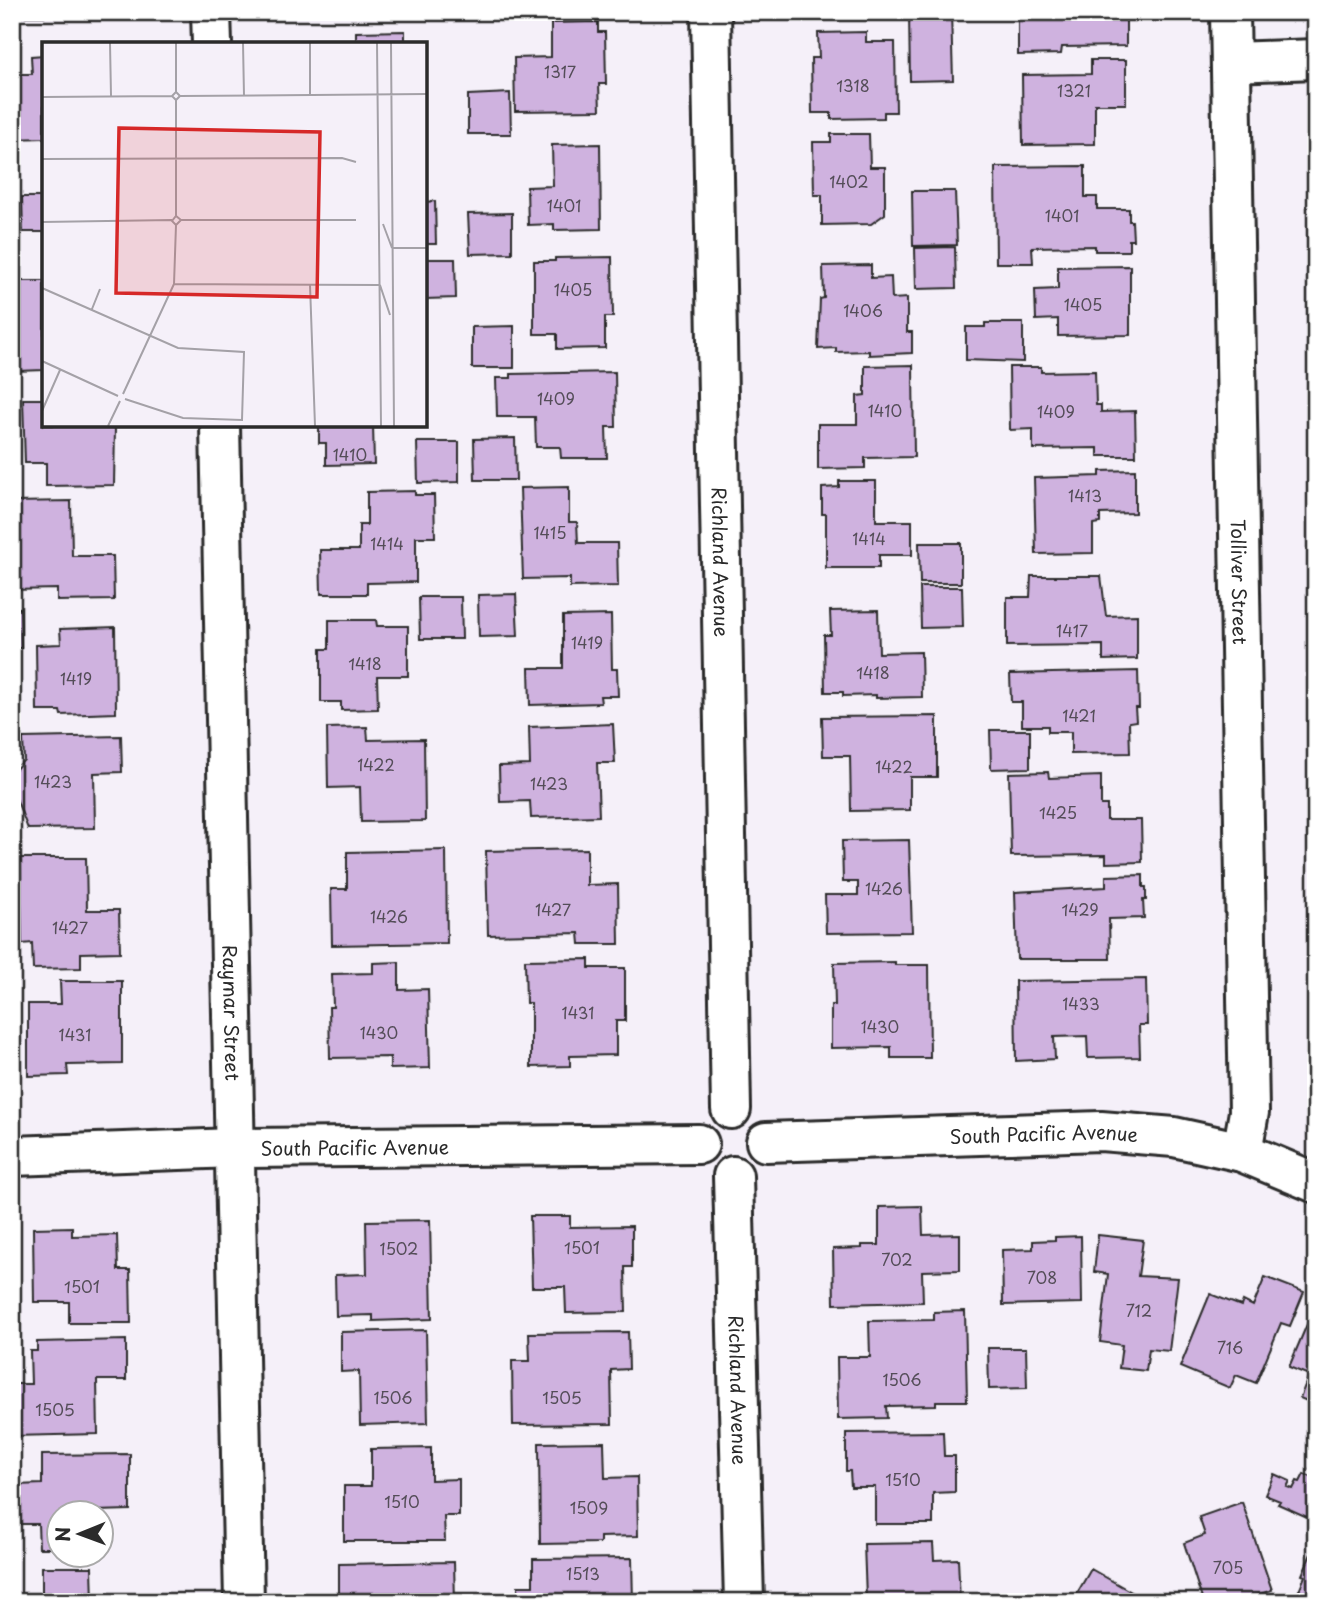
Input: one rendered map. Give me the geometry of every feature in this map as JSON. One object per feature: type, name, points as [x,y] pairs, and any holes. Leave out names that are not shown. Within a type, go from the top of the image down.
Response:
[{"type":"street","points":[[211,12],[212,42]]},
{"type":"street","name":"Richland Avenue","points":[[711,12],[731,1109]]},
{"type":"street","name":"Tolliver Street","points":[[1230,12],[1249,1112],[1242,1152]]},
{"type":"street","points":[[1231,62],[1316,59]]},
{"type":"street","name":"Raymar Street","points":[[220,427],[244,1602]]},
{"type":"street","points":[[731,1109],[752,1116],[760,1124],[766,1142],[758,1165],[750,1172],[733,1176],[717,1173],[708,1167],[699,1144],[699,1135],[704,1125],[721,1111],[731,1109]]},
{"type":"street","name":"South Pacific Avenue","points":[[766,1142],[1101,1132],[1174,1136],[1242,1152],[1316,1182]]},
{"type":"street","name":"South Pacific Avenue","points":[[12,1156],[235,1148],[699,1144]]},
{"type":"street","name":"Richland Avenue","points":[[733,1176],[744,1602]]},
{"type":"building","points":[[12,12],[61,12],[61,16],[12,16]]},
{"type":"building","points":[[909,12],[951,12],[953,80],[910,81]]},
{"type":"building","points":[[1018,12],[1126,12],[1126,46],[1062,47],[1061,54],[1018,55]]},
{"type":"building","points":[[598,22],[598,32],[605,32],[606,84],[599,84],[600,110],[515,111],[514,58],[551,57],[551,23]]},
{"type":"building","points":[[405,31],[405,42],[356,42],[356,32]]},
{"type":"building","points":[[866,32],[866,42],[895,42],[896,112],[884,112],[884,118],[831,119],[831,113],[812,113],[811,58],[819,58],[818,33]]},
{"type":"building","points":[[42,55],[42,138],[12,139],[12,74],[32,74],[31,56]]},
{"type":"building","points":[[1091,60],[1126,60],[1126,104],[1095,104],[1095,144],[1023,145],[1022,75],[1091,74]]},
{"type":"building","points":[[510,93],[511,134],[468,134],[468,95]]},
{"type":"building","points":[[831,134],[869,134],[870,167],[885,167],[885,214],[871,224],[822,225],[822,195],[814,195],[813,142],[831,142]]},
{"type":"building","points":[[600,144],[601,229],[554,230],[554,224],[528,225],[527,187],[553,186],[552,145]]},
{"type":"building","points":[[1085,166],[1085,197],[1097,197],[1097,209],[1129,209],[1133,240],[1129,240],[1129,251],[1095,251],[1095,246],[1032,247],[1033,263],[996,263],[995,167]]},
{"type":"building","points":[[912,191],[955,191],[957,245],[913,246]]},
{"type":"building","points":[[22,197],[42,197],[42,232],[23,232]]},
{"type":"building","points":[[435,201],[436,244],[427,244],[427,202]]},
{"type":"building","points":[[512,213],[512,253],[470,254],[468,214]]},
{"type":"building","points":[[955,247],[956,288],[916,289],[915,248]]},
{"type":"building","points":[[612,257],[613,317],[605,317],[605,348],[557,349],[557,334],[534,334],[534,261]]},
{"type":"building","points":[[427,259],[455,259],[456,298],[427,299]]},
{"type":"building","points":[[871,265],[871,278],[891,277],[892,299],[907,298],[907,332],[912,332],[912,353],[869,355],[869,351],[836,352],[836,348],[818,349],[820,299],[824,298],[823,266]]},
{"type":"building","points":[[1130,266],[1130,335],[1058,336],[1058,319],[1036,320],[1035,290],[1058,289],[1058,267]]},
{"type":"building","points":[[16,281],[42,281],[42,370],[17,371]]},
{"type":"building","points":[[985,323],[1023,323],[1023,362],[966,360],[966,327],[985,327]]},
{"type":"building","points":[[514,326],[514,368],[472,368],[472,327]]},
{"type":"building","points":[[913,365],[914,457],[865,458],[865,468],[818,469],[818,424],[857,424],[857,396],[865,395],[865,366]]},
{"type":"building","points":[[1009,367],[1041,367],[1041,372],[1095,371],[1096,405],[1101,405],[1101,412],[1135,411],[1136,456],[1098,456],[1098,448],[1033,449],[1033,429],[1010,430]]},
{"type":"building","points":[[615,372],[616,427],[606,427],[607,458],[561,458],[560,447],[536,447],[535,417],[497,417],[496,378],[511,378],[511,374]]},
{"type":"building","points":[[12,381],[14,421],[12,421]]},
{"type":"building","points":[[23,399],[42,399],[42,427],[115,428],[114,485],[46,486],[46,463],[25,463]]},
{"type":"building","points":[[319,427],[373,427],[374,464],[326,465],[326,443],[319,443]]},
{"type":"building","points":[[515,438],[516,480],[475,480],[474,439]]},
{"type":"building","points":[[417,442],[459,442],[459,482],[418,483]]},
{"type":"building","points":[[1135,470],[1135,513],[1100,514],[1100,523],[1093,524],[1093,553],[1036,554],[1034,478],[1100,476],[1100,471]]},
{"type":"building","points":[[839,481],[876,481],[876,521],[912,521],[912,555],[879,555],[879,568],[826,568],[826,514],[822,514],[822,488],[839,487]]},
{"type":"building","points":[[569,487],[569,522],[577,522],[578,543],[617,543],[618,586],[570,587],[570,578],[523,579],[520,488]]},
{"type":"building","points":[[415,491],[415,495],[434,495],[435,537],[416,537],[416,582],[367,583],[367,594],[321,594],[320,550],[359,550],[359,525],[367,525],[367,492]]},
{"type":"building","points":[[71,501],[72,556],[113,556],[114,600],[57,601],[57,589],[12,590],[12,502]]},
{"type":"building","points":[[919,543],[961,543],[961,583],[920,583]]},
{"type":"building","points":[[1031,576],[1101,576],[1106,616],[1137,615],[1137,659],[1103,660],[1103,645],[1007,646],[1007,597],[1030,597]]},
{"type":"building","points":[[920,587],[962,587],[963,627],[921,628]]},
{"type":"building","points":[[516,594],[518,636],[479,637],[478,595]]},
{"type":"building","points":[[419,597],[461,597],[462,639],[420,639]]},
{"type":"building","points":[[12,608],[20,608],[21,648],[12,648]]},
{"type":"building","points":[[878,610],[879,653],[921,652],[922,697],[876,698],[876,695],[843,696],[843,692],[825,692],[824,635],[831,635],[830,611]]},
{"type":"building","points":[[611,615],[612,669],[617,669],[618,696],[600,696],[601,703],[530,705],[529,668],[563,668],[563,616]]},
{"type":"building","points":[[329,620],[376,620],[377,626],[408,626],[408,676],[377,676],[378,709],[341,710],[341,702],[321,702],[321,649],[329,649]]},
{"type":"building","points":[[115,627],[116,713],[61,715],[60,711],[37,711],[36,645],[61,644],[60,629]]},
{"type":"building","points":[[1138,671],[1139,708],[1135,708],[1136,721],[1129,722],[1130,753],[1071,754],[1071,732],[1048,732],[1048,726],[1022,726],[1022,702],[1011,702],[1010,674]]},
{"type":"building","points":[[937,716],[937,777],[910,777],[910,810],[851,811],[850,756],[823,756],[822,717]]},
{"type":"building","points":[[613,724],[615,763],[597,763],[599,816],[531,818],[530,801],[500,802],[499,766],[530,765],[529,727]]},
{"type":"building","points":[[367,727],[368,740],[424,739],[425,821],[361,822],[360,787],[328,788],[327,728]]},
{"type":"building","points":[[990,730],[1030,730],[1030,768],[991,769]]},
{"type":"building","points":[[121,736],[122,772],[94,773],[95,828],[28,829],[12,788],[12,773],[24,760],[23,738]]},
{"type":"building","points":[[1048,772],[1049,778],[1101,776],[1101,805],[1107,805],[1107,820],[1141,820],[1142,862],[1106,863],[1106,855],[1011,856],[1009,773]]},
{"type":"building","points":[[909,840],[912,932],[826,933],[825,895],[858,895],[858,882],[843,882],[842,841]]},
{"type":"building","points":[[587,849],[587,885],[618,884],[619,944],[580,944],[579,933],[488,935],[486,851]]},
{"type":"building","points":[[446,850],[447,943],[332,945],[331,889],[347,889],[347,852]]},
{"type":"building","points":[[20,858],[86,858],[87,910],[119,910],[120,952],[81,953],[81,968],[33,969],[32,943],[22,944]]},
{"type":"building","points":[[1143,875],[1143,887],[1146,887],[1146,900],[1143,900],[1144,918],[1109,919],[1110,959],[1017,959],[1015,892],[1106,887],[1106,876]]},
{"type":"building","points":[[589,959],[589,968],[625,968],[625,1021],[616,1021],[616,1055],[570,1056],[570,1066],[531,1067],[531,1003],[526,1003],[525,960]]},
{"type":"building","points":[[399,962],[399,990],[428,989],[430,1068],[390,1069],[390,1057],[330,1058],[329,1007],[333,1007],[332,974],[373,973],[373,963]]},
{"type":"building","points":[[895,962],[895,965],[929,965],[930,1058],[891,1058],[891,1047],[831,1048],[831,1005],[835,1005],[834,963]]},
{"type":"building","points":[[1146,979],[1147,1025],[1139,1025],[1140,1057],[1088,1058],[1087,1036],[1054,1037],[1055,1059],[1016,1061],[1015,981]]},
{"type":"building","points":[[60,981],[122,981],[122,1064],[67,1065],[68,1075],[28,1076],[28,1004],[61,1004]]},
{"type":"building","points":[[922,1206],[923,1235],[960,1234],[960,1270],[922,1271],[923,1302],[834,1304],[833,1249],[879,1245],[879,1207]]},
{"type":"building","points":[[530,1216],[570,1216],[570,1227],[632,1226],[632,1267],[625,1267],[626,1312],[566,1313],[565,1287],[532,1287]]},
{"type":"building","points":[[430,1220],[432,1319],[373,1321],[373,1315],[336,1316],[335,1275],[367,1274],[366,1221]]},
{"type":"building","points":[[72,1227],[72,1236],[117,1235],[118,1270],[130,1270],[131,1323],[69,1323],[69,1302],[34,1302],[33,1228]]},
{"type":"building","points":[[1098,1235],[1143,1240],[1138,1276],[1178,1278],[1169,1351],[1149,1349],[1146,1371],[1119,1368],[1122,1345],[1100,1342],[1108,1274],[1094,1272]]},
{"type":"building","points":[[1081,1236],[1082,1303],[1003,1305],[1002,1250],[1033,1249],[1033,1241]]},
{"type":"building","points":[[1265,1277],[1304,1292],[1290,1326],[1281,1323],[1256,1383],[1236,1375],[1230,1388],[1180,1367],[1210,1294],[1241,1306],[1243,1301],[1253,1306]]},
{"type":"building","points":[[1316,1303],[1316,1405],[1300,1398],[1309,1375],[1289,1367]]},
{"type":"building","points":[[965,1311],[967,1401],[886,1406],[887,1418],[838,1419],[837,1357],[870,1357],[869,1321],[934,1320],[934,1312]]},
{"type":"building","points":[[426,1330],[428,1423],[360,1425],[359,1371],[341,1372],[341,1332]]},
{"type":"building","points":[[628,1332],[629,1369],[611,1370],[612,1424],[513,1425],[512,1361],[530,1361],[529,1333]]},
{"type":"building","points":[[126,1340],[126,1380],[97,1380],[98,1434],[12,1436],[12,1384],[31,1384],[30,1351],[37,1351],[37,1342]]},
{"type":"building","points":[[988,1348],[1026,1348],[1027,1388],[989,1389]]},
{"type":"building","points":[[943,1432],[944,1456],[955,1456],[955,1492],[933,1493],[933,1524],[875,1524],[875,1487],[851,1487],[850,1471],[846,1471],[846,1433]]},
{"type":"building","points":[[604,1442],[605,1478],[637,1477],[638,1536],[600,1537],[600,1543],[540,1544],[539,1443]]},
{"type":"building","points":[[1316,1446],[1316,1472],[1310,1469],[1315,1458],[1311,1456]]},
{"type":"building","points":[[431,1448],[431,1480],[459,1479],[459,1516],[444,1516],[445,1541],[344,1541],[344,1486],[371,1486],[371,1449]]},
{"type":"building","points":[[130,1454],[130,1510],[116,1510],[116,1498],[46,1498],[46,1548],[39,1548],[38,1524],[17,1524],[16,1485],[42,1484],[42,1455]]},
{"type":"building","points":[[1274,1474],[1290,1481],[1287,1487],[1293,1489],[1304,1474],[1316,1479],[1316,1521],[1278,1504],[1280,1501],[1265,1495]]},
{"type":"building","points":[[1242,1502],[1272,1590],[1237,1602],[1203,1602],[1184,1543],[1205,1535],[1199,1517]]},
{"type":"building","points":[[1316,1542],[1316,1602],[1294,1602],[1305,1576],[1302,1575]]},
{"type":"building","points":[[933,1543],[934,1560],[958,1559],[960,1602],[849,1602],[849,1599],[866,1598],[864,1544]]},
{"type":"building","points":[[632,1558],[633,1602],[518,1602],[518,1586],[533,1586],[533,1559]]},
{"type":"building","points":[[454,1562],[455,1602],[339,1602],[339,1564]]},
{"type":"building","points":[[42,1567],[92,1568],[93,1602],[42,1602]]},
{"type":"building","points":[[1091,1569],[1149,1602],[1072,1602]]},
{"type":"building","points":[[1158,1594],[1172,1602],[1153,1602]]}]
